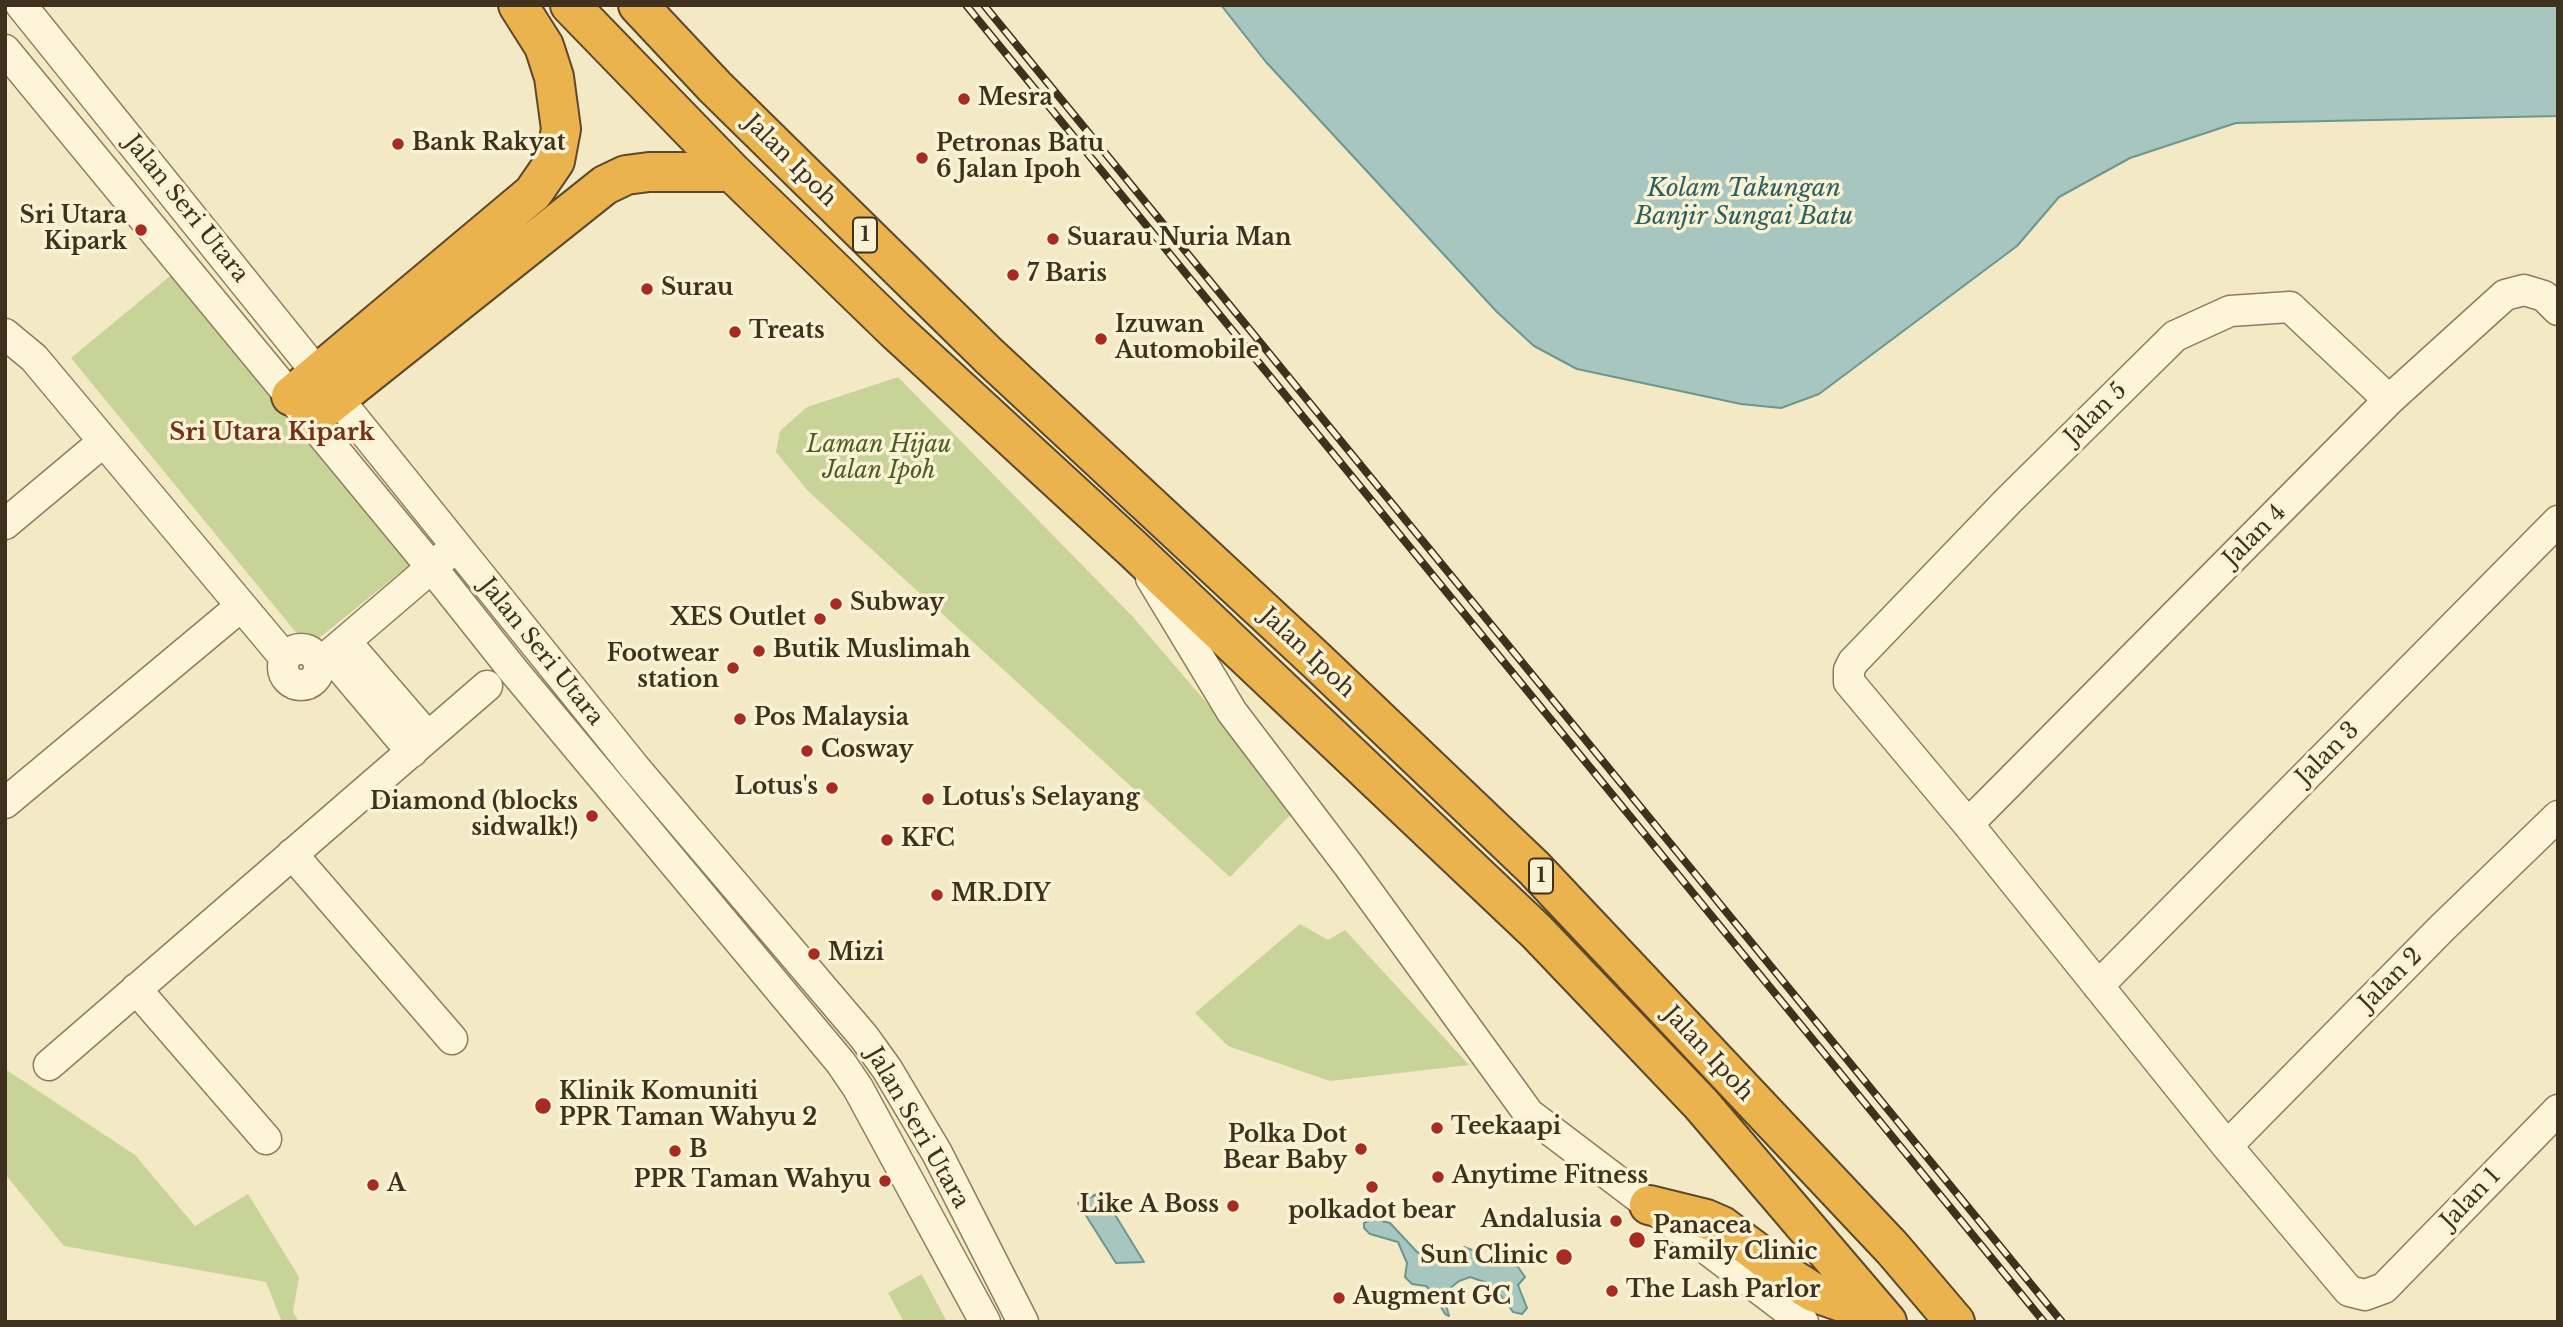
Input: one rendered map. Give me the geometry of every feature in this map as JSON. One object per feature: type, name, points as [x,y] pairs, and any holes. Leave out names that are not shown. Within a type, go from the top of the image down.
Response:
[{"type":"highway","points":[[314,397],[533,193],[555,161],[561,129],[554,77],[544,46],[518,5]]},
{"type":"highway","name":"Jalan Ipoh","points":[[570,5],[732,172],[895,330],[1133,549],[1437,835],[1546,942],[1701,1104],[1883,1320]]},
{"type":"highway","name":"Jalan Ipoh","points":[[638,5],[715,87],[989,356],[1318,662],[1534,868],[1893,1249],[1955,1322]]},
{"type":"highway","points":[[314,397],[605,185],[626,175],[649,172],[732,172]]},
{"type":"highway","points":[[1649,1205],[1706,1219],[1722,1226],[1813,1292],[1883,1320]]},
{"type":"street","name":"Jalan Seri Utara","points":[[21,5],[183,203],[432,568],[513,670],[841,1063],[858,1088],[985,1322]]},
{"type":"street","name":"Jalan Seri Utara","points":[[5,50],[314,397],[456,547],[636,769],[787,946],[887,1069],[937,1153],[1023,1322]]},
{"type":"street","name":"Jalan 4","points":[[1968,824],[2389,400],[2505,295],[2525,290],[2544,296],[2558,310]]},
{"type":"street","name":"Jalan 5","points":[[1968,824],[1849,682],[1849,670],[1853,662],[2009,500],[2175,336],[2230,310],[2290,307],[2389,400]]},
{"type":"street","points":[[5,334],[34,358],[285,658],[283,667],[290,682],[299,686],[315,680],[332,654],[456,547]]},
{"type":"street","points":[[5,524],[103,442]]},
{"type":"street","name":"Jalan 3","points":[[2098,986],[2558,522]]},
{"type":"street","points":[[1133,549],[1232,712],[1349,866],[1529,1114],[1803,1322]]},
{"type":"street","points":[[5,803],[240,607]]},
{"type":"street","points":[[332,654],[420,745]]},
{"type":"street","points":[[49,1065],[486,686]]},
{"type":"street","name":"Jalan 2","points":[[2227,1146],[2442,928],[2558,816]]},
{"type":"street","points":[[1968,824],[2227,1146]]},
{"type":"street","points":[[292,854],[452,1039]]},
{"type":"street","points":[[136,989],[266,1139]]},
{"type":"street","name":"Jalan 1","points":[[2227,1146],[2349,1291],[2365,1295],[2384,1288],[2558,1110]]},
{"type":"green space","points":[[175,272],[413,562],[308,647],[71,358]]},
{"type":"green space","name":"Laman Hijau Jalan Ipoh","points":[[898,377],[1133,617],[1297,808],[1230,877],[808,491],[776,452],[780,431],[807,407]]},
{"type":"green space","points":[[1300,924],[1328,940],[1345,930],[1469,1065],[1330,1081],[1228,1046],[1195,1013]]},
{"type":"green space","points":[[5,1069],[135,1155],[195,1226],[248,1194],[299,1277],[293,1312],[299,1322],[282,1322],[266,1282],[64,1246],[5,1174]]},
{"type":"green space","points":[[922,1274],[947,1322],[904,1322],[888,1293]]},
{"type":"water","name":"Kolam Takungan Banjir Sungai Batu","points":[[1221,5],[2558,5],[2558,116],[2236,123],[2130,158],[2059,197],[2017,246],[1819,394],[1781,408],[1741,404],[1577,369],[1534,346],[1497,312],[1266,62]]},
{"type":"water","points":[[1101,1192],[1144,1262],[1116,1263],[1078,1203]]},
{"type":"water","points":[[1373,1219],[1390,1223],[1417,1252],[1440,1261],[1464,1247],[1491,1265],[1516,1264],[1525,1277],[1518,1285],[1527,1308],[1522,1314],[1513,1312],[1499,1293],[1485,1282],[1470,1277],[1449,1289],[1445,1301],[1449,1316],[1445,1314],[1426,1286],[1412,1284],[1405,1277],[1407,1263],[1398,1242],[1370,1234],[1364,1228],[1364,1223]]},
{"type":"railway","points":[[966,5],[2044,1322]]},
{"type":"railway","points":[[984,5],[2062,1322]]},
{"type":"place","name":"Mesra","points":[[964,99]]},
{"type":"place","name":"Bank Rakyat","points":[[398,144]]},
{"type":"place","name":"Petronas Batu 6 Jalan Ipoh","points":[[922,158]]},
{"type":"place","name":"Sri Utara Kipark","points":[[141,230]]},
{"type":"place","name":"Suarau Nuria Man","points":[[1053,239]]},
{"type":"place","name":"7 Baris","points":[[1013,275]]},
{"type":"place","name":"Surau","points":[[647,289]]},
{"type":"place","name":"Treats","points":[[735,332]]},
{"type":"place","name":"Izuwan Automobile","points":[[1101,339]]},
{"type":"place","name":"Subway","points":[[836,604]]},
{"type":"place","name":"XES Outlet","points":[[820,619]]},
{"type":"place","name":"Butik Muslimah","points":[[759,651]]},
{"type":"place","name":"Footwear station","points":[[733,668]]},
{"type":"place","name":"Pos Malaysia","points":[[740,719]]},
{"type":"place","name":"Cosway","points":[[807,751]]},
{"type":"place","name":"Lotus's","points":[[832,788]]},
{"type":"place","name":"Lotus's Selayang","points":[[928,799]]},
{"type":"place","name":"Diamond (blocks sidwalk!)","points":[[592,816]]},
{"type":"place","name":"KFC","points":[[887,840]]},
{"type":"place","name":"MR.DIY","points":[[937,895]]},
{"type":"place","name":"Mizi","points":[[814,954]]},
{"type":"place","name":"Klinik Komuniti PPR Taman Wahyu 2","points":[[543,1106]]},
{"type":"place","name":"Teekaapi","points":[[1437,1128]]},
{"type":"place","name":"Polka Dot Bear Baby","points":[[1361,1149]]},
{"type":"place","name":"B","points":[[675,1151]]},
{"type":"place","name":"Anytime Fitness","points":[[1438,1177]]},
{"type":"place","name":"PPR Taman Wahyu","points":[[885,1181]]},
{"type":"place","name":"A","points":[[373,1185]]},
{"type":"place","name":"polkadot bear","points":[[1372,1187]]},
{"type":"place","name":"Like A Boss","points":[[1233,1206]]},
{"type":"place","name":"Andalusia","points":[[1616,1221]]},
{"type":"place","name":"Panacea Family Clinic","points":[[1637,1240]]},
{"type":"place","name":"Sun Clinic","points":[[1564,1257]]},
{"type":"place","name":"The Lash Parlor","points":[[1612,1291]]},
{"type":"place","name":"Augment GC","points":[[1339,1298]]},
{"type":"district","name":"Sri Utara Kipark","points":[[272,433]]}]
